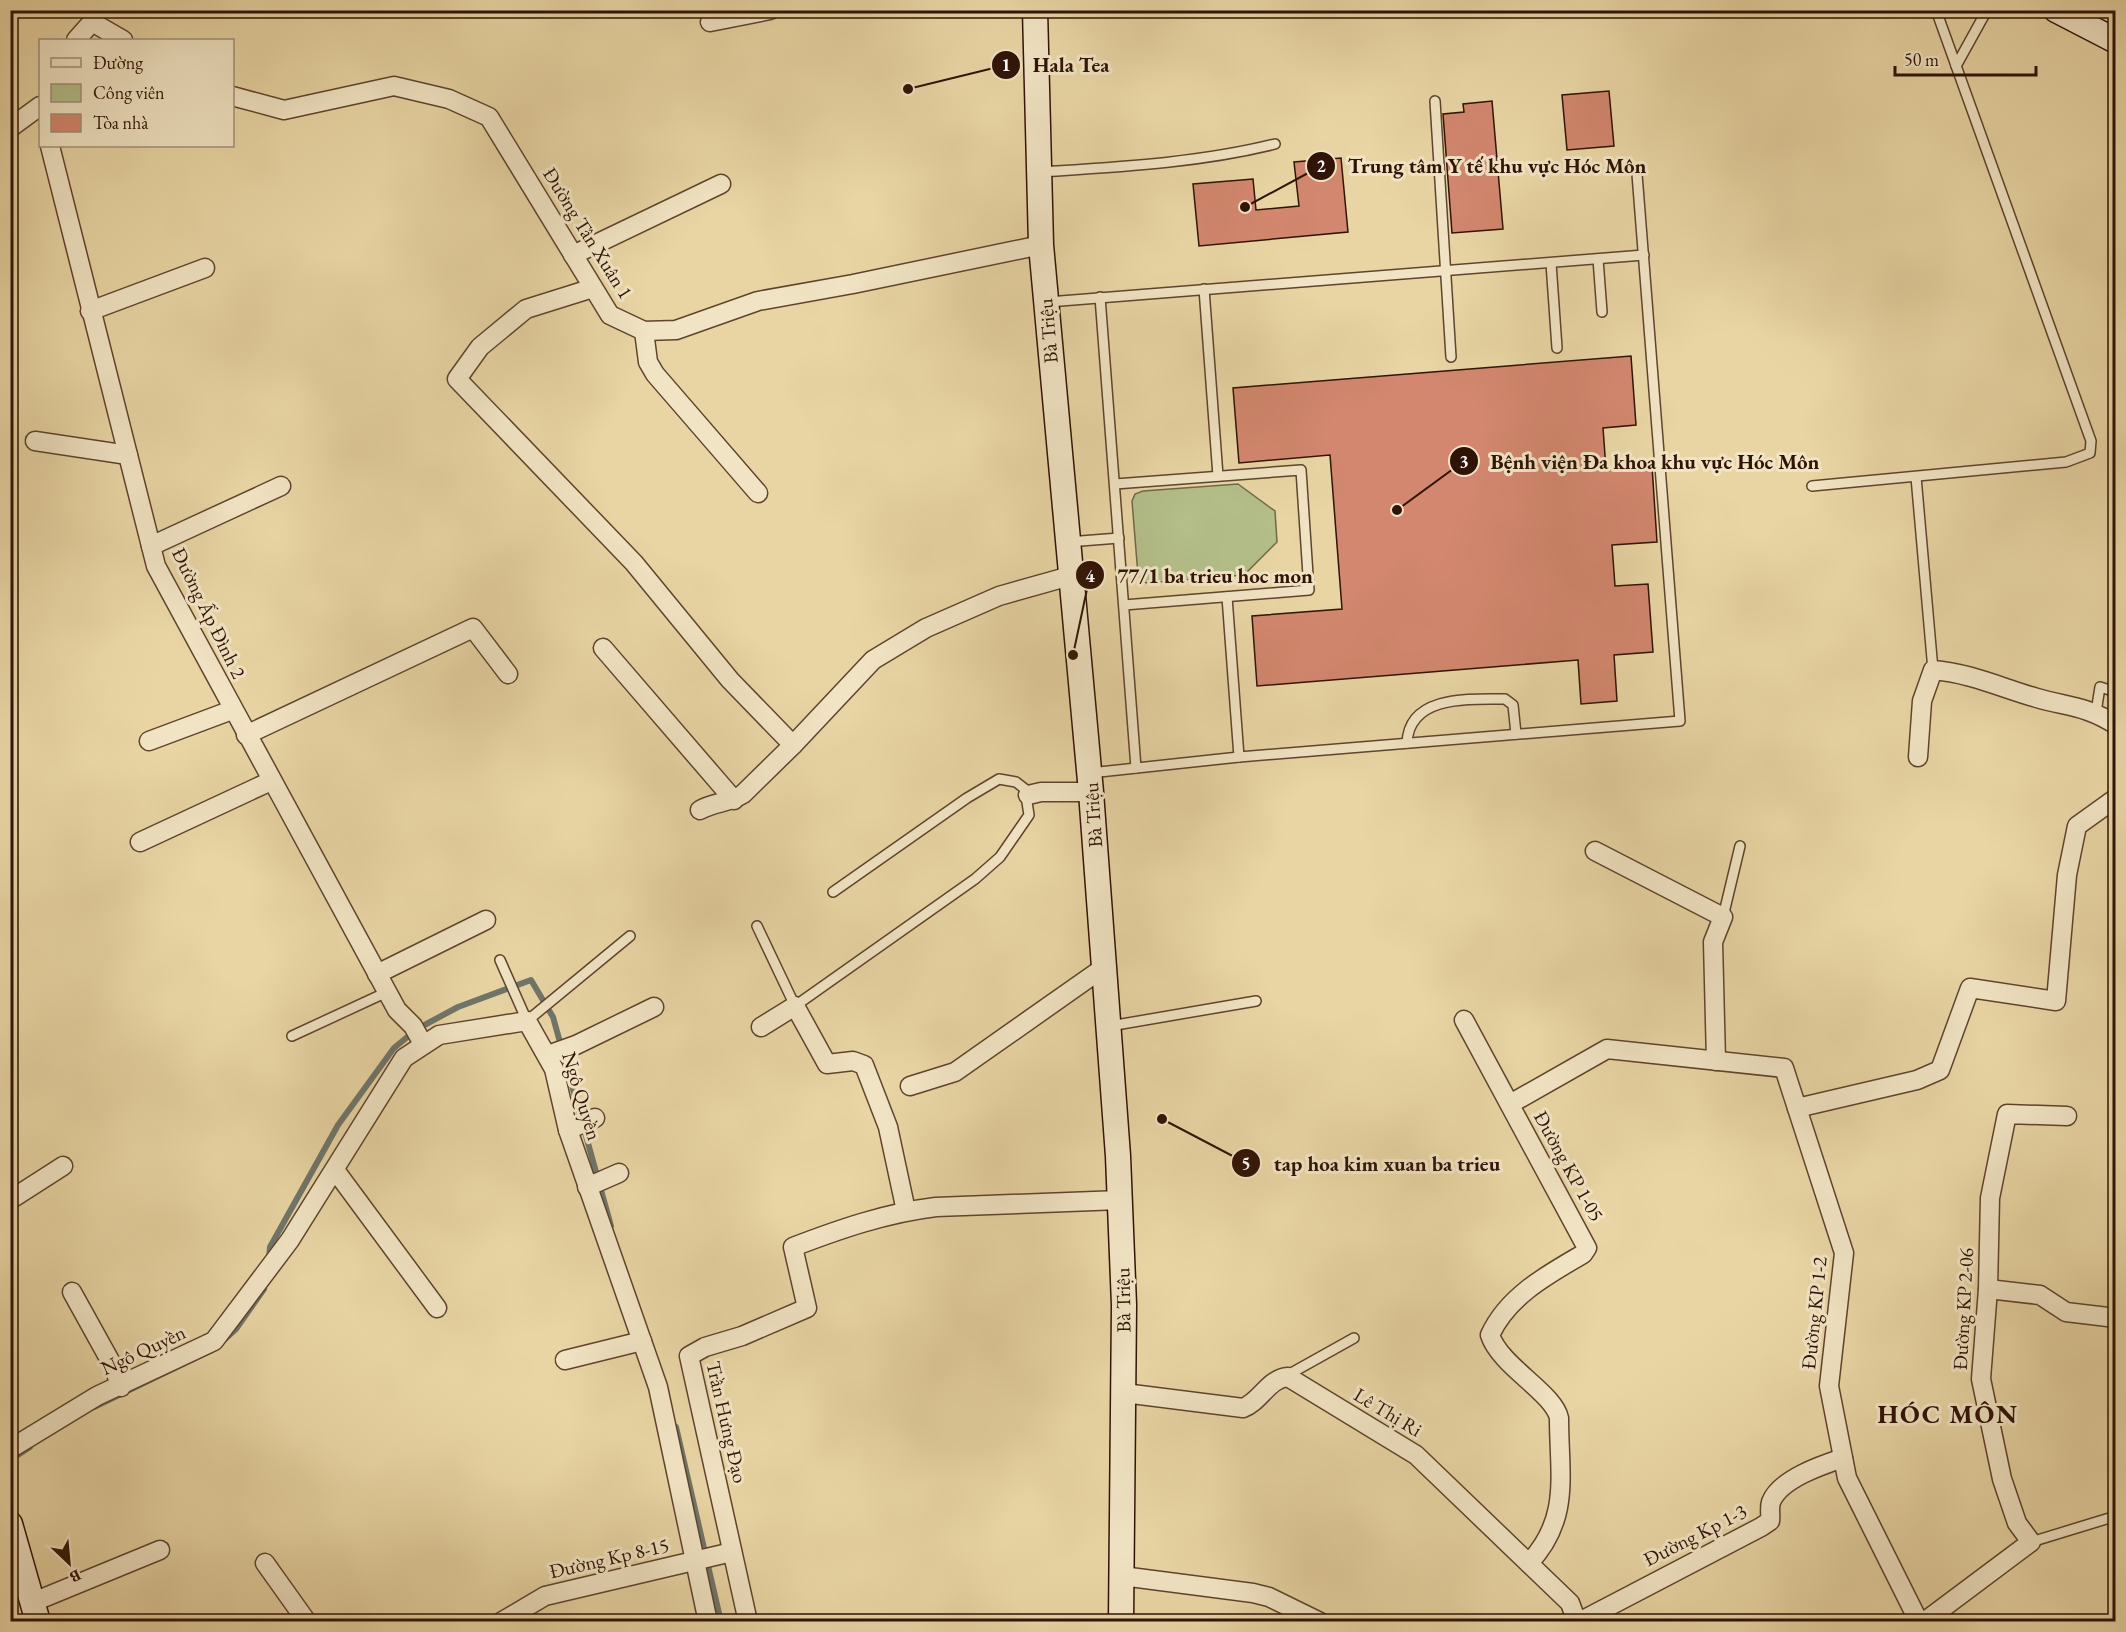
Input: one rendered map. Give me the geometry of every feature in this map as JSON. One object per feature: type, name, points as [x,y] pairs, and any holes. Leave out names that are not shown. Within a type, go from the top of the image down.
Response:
[{"type":"street","points":[[711,22],[770,10]]},
{"type":"street","name":"Bà Triệu","points":[[1035,10],[1041,245],[1090,782],[1120,1200],[1124,1393],[1121,1622]]},
{"type":"street","points":[[2056,10],[2115,41]]},
{"type":"street","points":[[77,39],[94,16],[122,39]]},
{"type":"street","name":"Đường Tân Xuân 1","points":[[234,97],[284,110],[394,86],[449,99],[489,117],[610,315],[644,331],[676,330],[758,301],[854,284],[1041,245]]},
{"type":"street","points":[[10,128],[39,107]]},
{"type":"street","name":"Đường Ấp Đình 2","points":[[50,147],[156,566],[232,710],[397,1010],[418,1034]]},
{"type":"street","points":[[573,255],[721,184]]},
{"type":"street","points":[[90,310],[205,268]]},
{"type":"street","points":[[593,288],[526,309],[480,347],[457,379],[634,563],[730,680],[793,745]]},
{"type":"street","points":[[644,331],[648,362],[655,374],[758,493]]},
{"type":"street","points":[[35,441],[128,455]]},
{"type":"street","points":[[151,546],[281,486]]},
{"type":"street","points":[[700,810],[710,804],[734,800],[793,745],[873,660],[926,628],[999,596],[1070,576]]},
{"type":"street","points":[[246,735],[473,628],[508,674]]},
{"type":"street","points":[[603,648],[734,800]]},
{"type":"street","points":[[1918,757],[1922,701],[1933,670],[1965,674],[2036,698],[2096,712],[2115,725]]},
{"type":"street","points":[[149,741],[232,710]]},
{"type":"street","points":[[140,842],[272,781]]},
{"type":"street","points":[[1028,795],[1090,782]]},
{"type":"street","points":[[1797,1108],[1917,1080],[1940,1070],[1970,988],[2056,1001],[2067,875],[2077,826],[2115,798]]},
{"type":"street","points":[[1595,851],[1723,917],[1713,942],[1716,1061]]},
{"type":"street","points":[[377,974],[486,920]]},
{"type":"street","points":[[910,1086],[955,1072],[1103,968]]},
{"type":"street","points":[[551,1054],[576,1046],[654,1006]]},
{"type":"street","points":[[761,1027],[795,1006],[827,1064],[853,1061],[861,1063],[867,1070],[888,1127],[906,1210]]},
{"type":"street","name":"Đường KP 1-05","points":[[1464,1020],[1587,1248],[1583,1254],[1527,1288],[1501,1316],[1490,1335],[1526,1381],[1556,1406],[1559,1418],[1559,1512],[1548,1540],[1529,1563]]},
{"type":"street","name":"Ngô Quyền","points":[[10,1449],[97,1396],[118,1378],[214,1341],[290,1240],[418,1034],[439,1035],[528,1021],[551,1054],[571,1129],[658,1387],[708,1622]]},
{"type":"street","name":"Đường KP 1-05","points":[[1510,1104],[1607,1049],[1716,1061]]},
{"type":"street","name":"Đường KP 1-2","points":[[1716,1061],[1784,1068],[1844,1253],[1829,1386],[1847,1478],[1919,1622]]},
{"type":"street","name":"Đường KP 2-06","points":[[2031,1542],[2017,1523],[2002,1479],[1981,1379],[1988,1289],[1990,1198],[2007,1114],[2067,1116]]},
{"type":"street","points":[[571,1129],[595,1118]]},
{"type":"street","points":[[10,1200],[63,1166]]},
{"type":"street","points":[[335,1170],[436,1308]]},
{"type":"street","points":[[590,1186],[615,1175]]},
{"type":"street","name":"Trần Hưng Đạo","points":[[748,1622],[689,1356],[705,1347],[742,1336],[807,1308],[793,1247],[861,1222],[906,1210],[1120,1200]]},
{"type":"street","points":[[1988,1289],[2040,1295],[2066,1312],[2115,1318]]},
{"type":"street","points":[[72,1292],[118,1378]]},
{"type":"street","points":[[565,1359],[642,1341]]},
{"type":"street","points":[[1124,1393],[1243,1408],[1283,1377]]},
{"type":"street","name":"Lê Thị Ri","points":[[1283,1377],[1288,1377],[1416,1455],[1570,1603],[1578,1622]]},
{"type":"street","name":"Đường Kp 1-3","points":[[1578,1622],[1761,1527],[1770,1521],[1772,1500],[1779,1491],[1805,1472],[1843,1458]]},
{"type":"street","points":[[10,1524],[35,1612],[160,1550]]},
{"type":"street","points":[[1924,1622],[2031,1542]]},
{"type":"street","name":"Đường Kp 8-15","points":[[501,1622],[545,1596],[732,1551]]},
{"type":"street","points":[[265,1563],[307,1622]]},
{"type":"street","points":[[1122,1576],[1253,1593],[1269,1597],[1320,1622]]},
{"type":"lane","points":[[1812,486],[2066,462],[2090,453],[2091,441],[1936,10]]},
{"type":"lane","points":[[1956,66],[1987,10]]},
{"type":"lane","points":[[1435,101],[1451,357]]},
{"type":"lane","points":[[1040,172],[1122,167],[1218,156],[1275,144]]},
{"type":"lane","points":[[1090,782],[1136,768],[1239,757],[1680,721],[1637,174]]},
{"type":"lane","points":[[1046,302],[1644,255]]},
{"type":"lane","points":[[1598,259],[1602,312]]},
{"type":"lane","points":[[1551,263],[1557,348]]},
{"type":"lane","points":[[1203,289],[1218,476]]},
{"type":"lane","points":[[1100,297],[1136,768]]},
{"type":"lane","points":[[1115,484],[1301,470],[1309,591],[1125,605]]},
{"type":"lane","points":[[1916,477],[1933,670]]},
{"type":"lane","points":[[1067,542],[1119,538]]},
{"type":"lane","points":[[1227,597],[1239,757]]},
{"type":"lane","points":[[2096,712],[2100,687],[2115,692]]},
{"type":"lane","points":[[1407,743],[1407,734],[1416,716],[1423,710],[1442,703],[1505,699],[1512,705],[1516,734]]},
{"type":"lane","points":[[757,926],[795,1006],[975,879],[1000,857],[1029,815],[1028,795],[1023,786],[999,779],[967,798],[833,892]]},
{"type":"lane","points":[[1723,917],[1740,846]]},
{"type":"lane","points":[[500,960],[528,1021],[630,936]]},
{"type":"lane","points":[[292,1036],[387,992]]},
{"type":"lane","points":[[1107,1026],[1256,1001]]},
{"type":"lane","points":[[1283,1377],[1354,1338]]},
{"type":"lane","points":[[2031,1542],[2115,1516]]},
{"type":"green space","points":[[1238,484],[1275,511],[1277,542],[1244,575],[1147,583],[1141,581],[1138,575],[1132,501],[1135,494],[1143,491]]},
{"type":"building","points":[[1609,91],[1614,146],[1567,150],[1562,95]]},
{"type":"building","points":[[1492,101],[1503,229],[1452,233],[1443,114],[1464,112],[1463,104]]},
{"type":"building","points":[[1341,158],[1348,232],[1199,246],[1193,184],[1253,179],[1256,210],[1299,206],[1294,162]]},
{"type":"building","points":[[1631,356],[1636,425],[1603,428],[1606,469],[1652,466],[1657,542],[1612,545],[1615,586],[1648,584],[1653,652],[1614,655],[1617,701],[1581,704],[1578,660],[1257,686],[1252,616],[1342,609],[1330,455],[1239,463],[1233,388]]},
{"type":"waterway","points":[[269,1259],[270,1247],[338,1125],[394,1048],[417,1029],[458,1007],[531,980],[553,1017],[611,1226]]},
{"type":"waterway","points":[[224,1340],[236,1329],[264,1289]]},
{"type":"waterway","points":[[94,1407],[212,1350]]},
{"type":"waterway","points":[[676,1427],[721,1622]]},
{"type":"waterway","points":[[10,1460],[30,1447]]},
{"type":"place","name":"Hala Tea","points":[[908,89]]},
{"type":"place","name":"Trung tâm Y tế khu vực Hóc Môn","points":[[1245,207]]},
{"type":"place","name":"Bệnh viện Đa khoa khu vực Hóc Môn","points":[[1397,510]]},
{"type":"place","name":"77/1 ba trieu hoc mon","points":[[1073,655]]},
{"type":"place","name":"tap hoa kim xuan ba trieu","points":[[1162,1119]]},
{"type":"district","name":"HÓC MÔN","points":[[1948,1414]]}]
